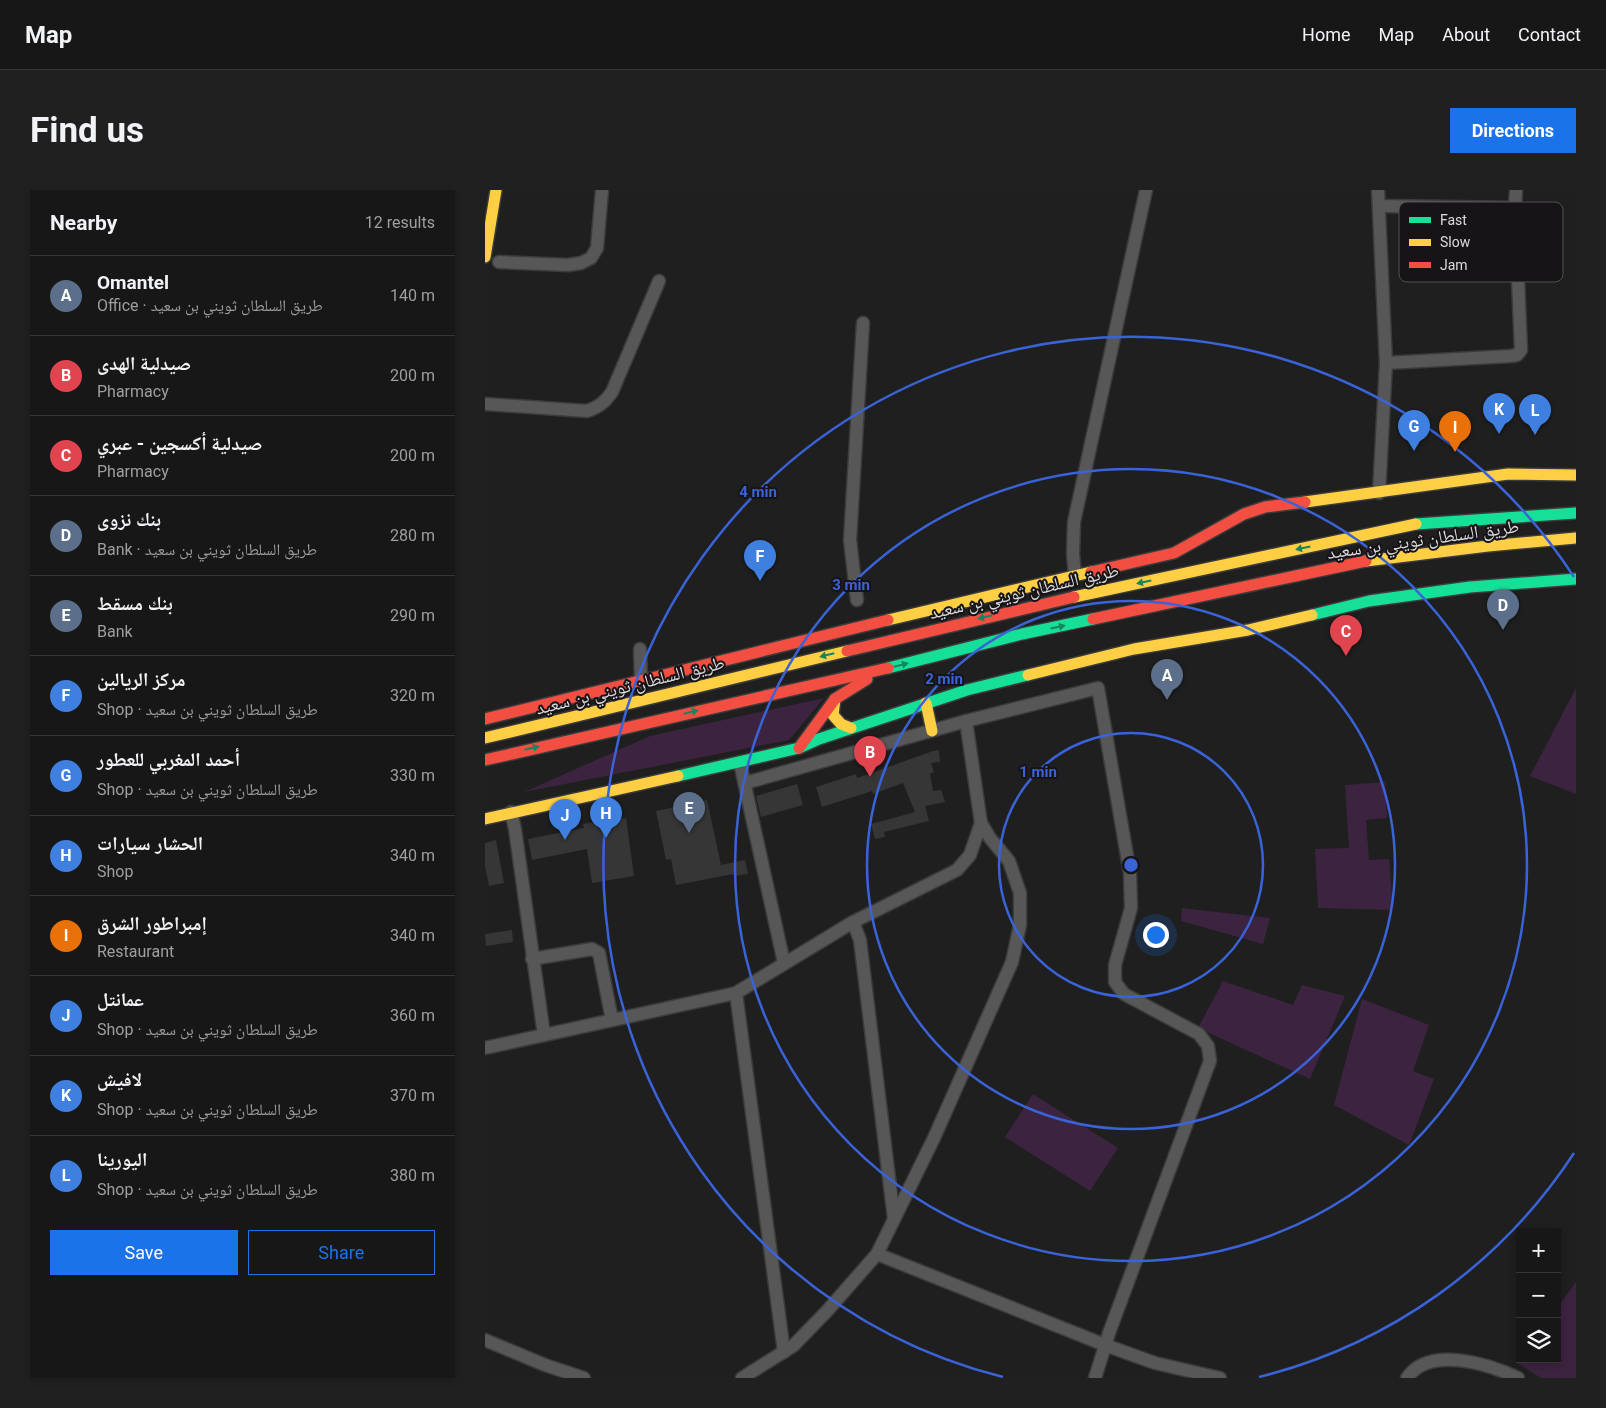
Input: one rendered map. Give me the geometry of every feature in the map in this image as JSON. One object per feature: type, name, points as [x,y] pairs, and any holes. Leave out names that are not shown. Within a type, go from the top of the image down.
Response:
[{"type":"main road","points":[[485,258],[496,190]]},
{"type":"main road","points":[[491,219],[503,221]]},
{"type":"main road","points":[[485,719],[994,594],[1174,553],[1245,514],[1265,507],[1508,474],[1576,475]]},
{"type":"main road","points":[[1422,523],[1502,508],[1576,502]]},
{"type":"main road","name":"طريق السلطان ثويني بن سعيد","points":[[485,738],[1020,609],[1422,523],[1576,513]]},
{"type":"main road","name":"طريق السلطان ثويني بن سعيد","points":[[485,760],[883,669],[1022,634],[1370,560],[1576,538]]},
{"type":"main road","points":[[485,819],[740,763],[799,748],[819,739],[967,690],[1134,649],[1248,630],[1369,601],[1470,587],[1576,579]]},
{"type":"main road","points":[[799,748],[835,699],[883,669]]},
{"type":"main road","points":[[835,699],[833,714],[841,724],[851,728]]},
{"type":"main road","points":[[926,703],[932,731]]},
{"type":"main road","points":[[485,707],[500,712],[513,713]]},
{"type":"street","points":[[499,262],[567,265],[591,258],[597,248],[602,190]]},
{"type":"street","points":[[1075,576],[1073,554],[1074,522],[1146,190]]},
{"type":"street","points":[[1378,190],[1386,363],[1379,493]]},
{"type":"street","points":[[1379,206],[1399,206]]},
{"type":"street","points":[[485,404],[587,411],[606,401],[612,392],[659,281]]},
{"type":"street","points":[[1386,363],[1517,355],[1521,350],[1518,282]]},
{"type":"street","points":[[857,600],[850,540],[863,323]]},
{"type":"street","points":[[639,650],[641,682]]},
{"type":"street","points":[[745,783],[966,721],[1098,688],[1130,873],[1131,908],[1115,965],[1115,982],[1124,994],[1199,1034],[1209,1046],[1210,1061],[1105,1346],[1095,1378]]},
{"type":"street","points":[[741,1378],[793,1346],[827,1311],[877,1254],[934,1138],[1012,962],[1021,926],[1020,893],[1013,868],[981,823],[966,721]]},
{"type":"street","points":[[740,763],[784,964]]},
{"type":"street","points":[[511,812],[544,1035]]},
{"type":"street","points":[[485,1048],[736,993],[853,922],[957,870],[970,855],[981,823]]},
{"type":"street","points":[[853,922],[860,940],[894,1220]]},
{"type":"street","points":[[532,959],[591,948],[596,950],[599,953],[612,1020]]},
{"type":"street","points":[[736,993],[784,1352]]},
{"type":"street","points":[[877,1254],[1105,1346],[1155,1363],[1220,1378]]},
{"type":"street","points":[[485,1340],[577,1377]]},
{"type":"street","points":[[1407,1378],[1415,1368],[1422,1364],[1429,1361],[1443,1360],[1479,1365],[1518,1378]]},
{"type":"shaded area","points":[[1576,688],[1576,794],[1530,776]]},
{"type":"shaded area","points":[[824,698],[789,740],[524,792],[650,736]]},
{"type":"shaded area","points":[[1385,782],[1387,818],[1366,820],[1369,860],[1389,859],[1393,910],[1318,908],[1315,849],[1349,848],[1345,785]]},
{"type":"shaded area","points":[[1182,908],[1270,918],[1263,944],[1181,921]]},
{"type":"shaded area","points":[[1223,981],[1293,1005],[1302,985],[1345,996],[1310,1079],[1198,1028]]},
{"type":"shaded area","points":[[1362,999],[1429,1025],[1413,1071],[1434,1079],[1409,1145],[1334,1105]]},
{"type":"shaded area","points":[[1033,1094],[1118,1148],[1090,1191],[1005,1137]]},
{"type":"shaded area","points":[[1576,1282],[1576,1378],[1541,1378],[1517,1363],[1561,1363],[1561,1303]]},
{"type":"building","points":[[939,750],[940,762],[931,763],[934,772],[930,774],[933,791],[941,790],[945,802],[925,806],[929,821],[884,832],[885,837],[875,839],[871,824],[915,812],[903,783],[873,794],[872,791],[822,807],[816,787],[856,774],[857,778]]},
{"type":"building","points":[[797,784],[803,805],[761,817],[756,796]]},
{"type":"building","points":[[707,800],[721,865],[745,860],[748,874],[734,876],[733,874],[676,885],[671,859],[666,860],[656,811]]},
{"type":"building","points":[[626,818],[634,876],[592,883],[587,849],[532,860],[528,839],[584,828],[583,824]]},
{"type":"building","points":[[496,840],[504,883],[489,886],[485,866],[485,843]]},
{"type":"building","points":[[512,930],[513,942],[486,946],[485,934]]},
{"type":"traffic: fast","points":[[1416,524],[1576,513]]},
{"type":"traffic: fast","points":[[1312,615],[1369,601],[1470,587],[1576,579]]},
{"type":"traffic: fast","points":[[888,668],[1022,634],[1093,619]]},
{"type":"traffic: fast","points":[[678,776],[799,748],[819,739],[967,690],[1028,675]]},
{"type":"traffic: slow","points":[[485,257],[496,190]]},
{"type":"traffic: slow","points":[[1305,502],[1508,474],[1576,475]]},
{"type":"traffic: slow","points":[[1074,597],[1416,524]]},
{"type":"traffic: slow","points":[[1366,561],[1488,546],[1576,538]]},
{"type":"traffic: slow","points":[[888,620],[1091,572]]},
{"type":"traffic: slow","points":[[1028,675],[1134,649],[1248,630],[1312,615]]},
{"type":"traffic: slow","points":[[485,738],[847,651]]},
{"type":"traffic: slow","points":[[835,699],[833,715],[841,724],[851,728]]},
{"type":"traffic: slow","points":[[926,703],[932,731]]},
{"type":"traffic: slow","points":[[485,819],[678,776]]},
{"type":"traffic: jam","points":[[1091,572],[1174,553],[1244,514],[1265,507],[1305,502]]},
{"type":"traffic: jam","points":[[1093,619],[1366,561]]},
{"type":"traffic: jam","points":[[847,651],[1074,597]]},
{"type":"traffic: jam","points":[[485,719],[888,620]]},
{"type":"traffic: jam","points":[[485,760],[888,668]]},
{"type":"traffic: jam","points":[[799,748],[835,699],[867,679]]},
{"type":"place","name":"لافيش","points":[[1499,434]]},
{"type":"place","name":"اليورينا","points":[[1535,435]]},
{"type":"place","name":"أحمد المغربي للعطور","points":[[1414,451]]},
{"type":"place","name":"إمبراطور الشرق","points":[[1455,452]]},
{"type":"place","name":"مركز الريالين","points":[[760,581]]},
{"type":"place","name":"بنك نزوى","points":[[1503,630]]},
{"type":"place","name":"صيدلية أكسجين - عبري","points":[[1346,656]]},
{"type":"place","name":"Omantel","points":[[1167,700]]},
{"type":"place","name":"صيدلية الهدى","points":[[870,777]]},
{"type":"place","name":"بنك مسقط","points":[[689,833]]},
{"type":"place","name":"الحشار سيارات","points":[[606,838]]},
{"type":"place","name":"عمانتل","points":[[565,840]]}]
